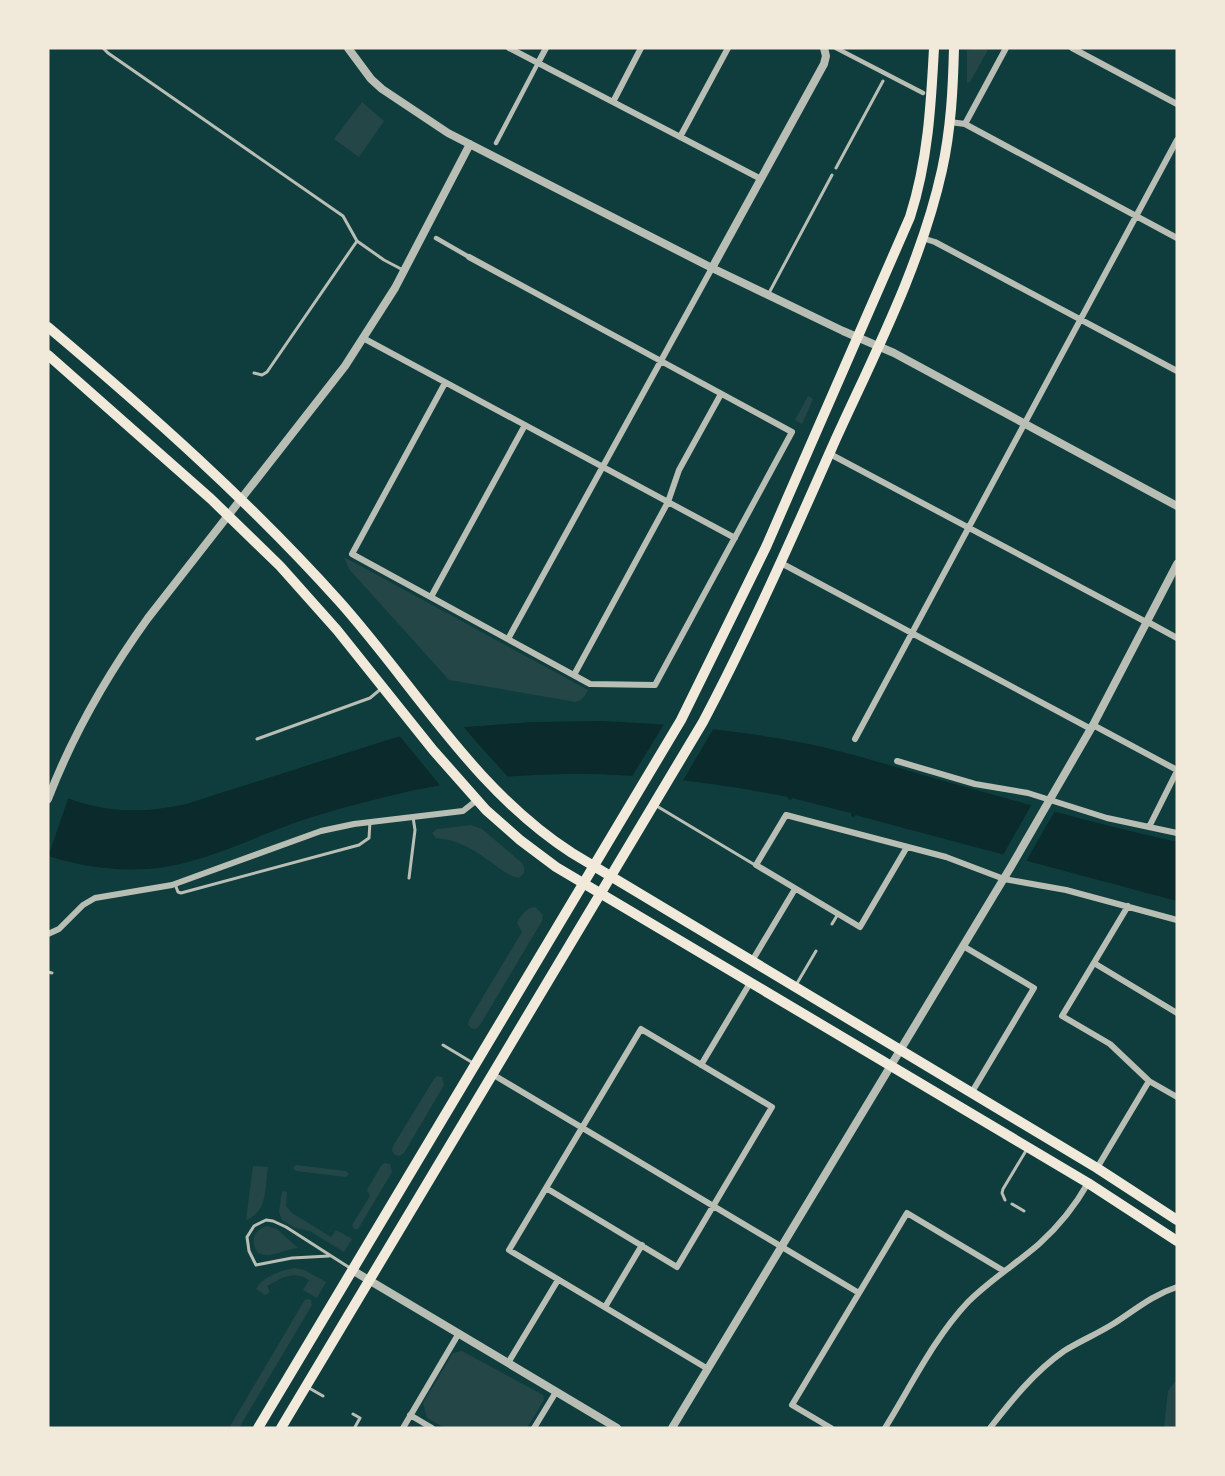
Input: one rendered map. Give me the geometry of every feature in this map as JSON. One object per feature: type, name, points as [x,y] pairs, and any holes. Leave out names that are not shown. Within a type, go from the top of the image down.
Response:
[{"type":"main road","points":[[258,1428],[681,720],[762,556],[906,227],[915,201],[930,130],[934,48]]},
{"type":"main road","points":[[281,1428],[703,722],[741,648],[878,346],[922,238],[940,177],[950,122],[954,48]]},
{"type":"main road","points":[[48,327],[135,402],[241,501],[345,608],[438,724],[494,788],[549,836],[610,876],[1097,1168],[1177,1220]]},
{"type":"main road","points":[[48,355],[229,516],[300,587],[474,797],[502,825],[538,854],[890,1067],[1088,1183],[1177,1241]]},
{"type":"street","points":[[348,48],[370,79],[382,89],[421,116],[470,144],[712,268],[878,346],[1177,506]]},
{"type":"street","points":[[509,48],[760,179]]},
{"type":"street","points":[[496,143],[546,48]]},
{"type":"street","points":[[613,102],[641,48]]},
{"type":"street","points":[[680,137],[728,48]]},
{"type":"street","points":[[508,639],[824,64],[826,56],[824,48]]},
{"type":"street","points":[[836,48],[923,93]]},
{"type":"street","points":[[965,124],[1006,48]]},
{"type":"street","points":[[1072,48],[1177,104]]},
{"type":"street","points":[[950,122],[965,124],[1177,238]]},
{"type":"street","points":[[855,739],[1177,140]]},
{"type":"street","points":[[48,799],[83,720],[113,669],[148,618],[326,392],[363,338],[404,270],[470,144]]},
{"type":"street","points":[[436,238],[792,432],[655,685],[590,684],[352,554],[445,383]]},
{"type":"street","points":[[922,238],[935,242],[1177,371]]},
{"type":"street","points":[[363,338],[735,538]]},
{"type":"street","points":[[574,675],[668,502],[680,470],[721,394]]},
{"type":"street","points":[[431,597],[525,425]]},
{"type":"street","points":[[830,454],[1177,638]]},
{"type":"street","points":[[781,563],[1177,771],[1149,827]]},
{"type":"street","points":[[672,1428],[1004,879],[1092,727],[1146,622],[1173,580],[1177,564]]},
{"type":"street","points":[[897,761],[975,784],[1028,793],[1107,818],[1177,834]]},
{"type":"street","points":[[48,934],[59,929],[83,905],[95,898],[175,884],[321,831],[370,822],[463,811],[474,797]]},
{"type":"street","points":[[907,847],[860,927],[756,865],[786,815],[946,857],[1004,879],[1066,890],[1177,920]]},
{"type":"street","points":[[752,961],[795,889]]},
{"type":"street","points":[[1128,906],[1062,1016],[1110,1044],[1149,1081],[1177,1097]]},
{"type":"street","points":[[963,946],[1034,988],[972,1092]]},
{"type":"street","points":[[1094,963],[1177,1012]]},
{"type":"street","points":[[700,1065],[750,983]]},
{"type":"street","points":[[546,1188],[677,1267],[772,1107],[641,1029],[582,1128],[546,1188],[509,1250],[708,1369]]},
{"type":"street","points":[[492,1074],[859,1293]]},
{"type":"street","points":[[1097,1168],[1149,1081]]},
{"type":"street","points":[[885,1428],[929,1354],[953,1320],[978,1292],[1051,1232],[1071,1209],[1088,1183]]},
{"type":"street","points":[[831,1428],[792,1405],[907,1213],[1004,1271]]},
{"type":"street","points":[[605,1307],[642,1245]]},
{"type":"street","points":[[352,1270],[617,1428]]},
{"type":"street","points":[[508,1363],[558,1280]]},
{"type":"street","points":[[990,1428],[1025,1385],[1054,1359],[1155,1295],[1177,1287]]},
{"type":"street","points":[[403,1428],[459,1334]]},
{"type":"street","points":[[534,1428],[556,1392]]},
{"type":"street","points":[[410,1415],[432,1428]]},
{"type":"lane","points":[[103,48],[343,216],[357,241],[384,260],[404,270]]},
{"type":"lane","points":[[836,168],[883,81]]},
{"type":"lane","points":[[768,295],[832,176]]},
{"type":"lane","points":[[254,373],[262,375],[267,372],[357,241]]},
{"type":"lane","points":[[257,739],[370,698],[384,687]]},
{"type":"lane","points":[[654,804],[756,865]]},
{"type":"lane","points":[[409,878],[415,830],[413,817]]},
{"type":"lane","points":[[175,884],[178,892],[181,893],[359,845],[369,838],[370,822]]},
{"type":"lane","points":[[832,924],[838,914]]},
{"type":"lane","points":[[795,986],[816,951]]},
{"type":"lane","points":[[443,1045],[475,1064]]},
{"type":"lane","points":[[1005,1200],[1003,1189],[1028,1148]]},
{"type":"lane","points":[[1012,1204],[1024,1211]]},
{"type":"lane","points":[[329,1256],[292,1258],[256,1265],[249,1251],[247,1237],[249,1231],[260,1222],[273,1221],[352,1270]]},
{"type":"lane","points":[[306,1386],[323,1396]]},
{"type":"lane","points":[[353,1414],[360,1418],[356,1428]]},
{"type":"shaded area","points":[[981,48],[988,50],[970,82],[967,83],[967,50]]},
{"type":"shaded area","points":[[362,102],[384,121],[359,157],[334,139]]},
{"type":"shaded area","points":[[808,396],[813,399],[802,424],[795,420]]},
{"type":"shaded area","points":[[344,557],[588,690],[587,692],[582,699],[576,702],[449,680],[349,569]]},
{"type":"shaded area","points":[[602,721],[703,728],[754,734],[824,747],[1069,816],[1177,842],[1177,901],[855,815],[854,817],[851,813],[792,798],[791,800],[788,797],[695,782],[602,774],[508,777],[415,790],[326,813],[208,856],[158,868],[103,868],[48,856],[51,792],[85,804],[117,810],[150,810],[186,804],[397,737],[465,727],[533,722]]},
{"type":"shaded area","points":[[471,825],[482,829],[522,863],[524,873],[519,878],[509,875],[467,847],[453,841],[436,838],[432,833],[437,829]]},
{"type":"shaded area","points":[[535,907],[543,915],[542,921],[480,1025],[476,1029],[471,1028],[468,1024],[469,1020],[522,932],[517,923],[526,910]]},
{"type":"shaded area","points":[[437,1076],[442,1077],[444,1085],[404,1153],[399,1156],[395,1155],[392,1151],[393,1146]]},
{"type":"shaded area","points":[[385,1163],[390,1164],[392,1172],[358,1229],[354,1229],[352,1225],[370,1196],[367,1190]]},
{"type":"shaded area","points":[[296,1165],[346,1171],[349,1174],[346,1177],[296,1171],[293,1168]]},
{"type":"shaded area","points":[[253,1166],[268,1167],[266,1190],[258,1211],[246,1220]]},
{"type":"shaded area","points":[[282,1191],[287,1192],[286,1206],[292,1213],[331,1237],[336,1230],[352,1239],[344,1252],[310,1231],[295,1228],[282,1220],[279,1212]]},
{"type":"shaded area","points":[[267,1226],[277,1229],[298,1248],[267,1255],[258,1253],[254,1245],[254,1237],[259,1230]]},
{"type":"shaded area","points":[[295,1268],[304,1270],[326,1282],[317,1298],[303,1290],[309,1280],[293,1275],[267,1286],[270,1292],[265,1295],[256,1289],[279,1272]]},
{"type":"shaded area","points":[[311,1300],[312,1305],[239,1428],[229,1428],[304,1301]]},
{"type":"shaded area","points":[[462,1351],[543,1395],[544,1400],[527,1428],[445,1428],[427,1418],[423,1403],[453,1353]]},
{"type":"shaded area","points":[[1177,1379],[1177,1428],[1164,1428],[1168,1391]]},
{"type":"pier","points":[[666,721],[715,726],[682,782],[631,778]]},
{"type":"pier","points":[[462,725],[511,780],[443,789],[398,734]]},
{"type":"pier","points":[[48,787],[69,796],[48,857]]},
{"type":"pier","points":[[1033,802],[1056,809],[1025,863],[1002,857]]}]
